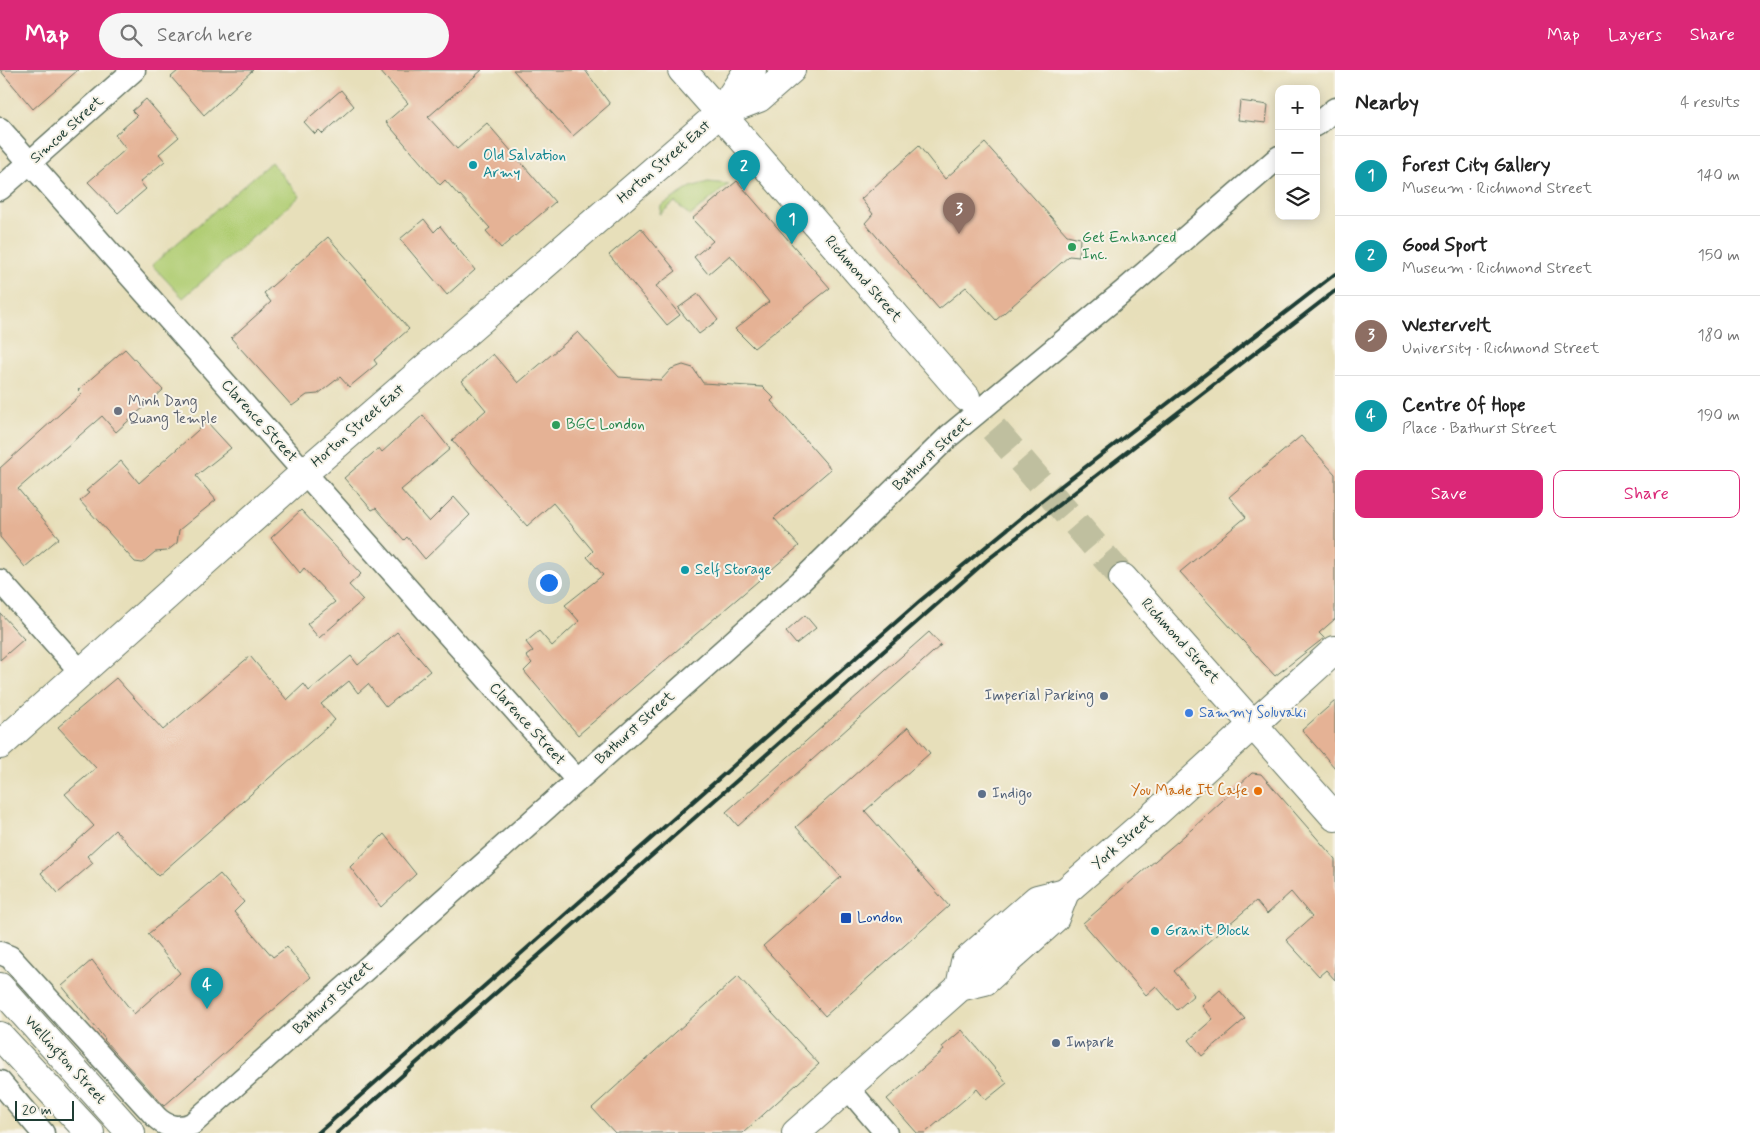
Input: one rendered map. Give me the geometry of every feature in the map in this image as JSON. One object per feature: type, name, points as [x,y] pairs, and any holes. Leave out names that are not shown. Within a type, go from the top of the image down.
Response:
[{"type":"main road","name":"Richmond Street","points":[[682,70],[966,397]]},
{"type":"main road","name":"Horton Street East","points":[[0,745],[304,472],[720,113],[743,78],[752,70]]},
{"type":"main road","name":"Horton Street East","points":[[720,113],[759,98],[791,70]]},
{"type":"main road","name":"Richmond Street","points":[[1123,578],[1335,817]]},
{"type":"main road","name":"York Street","points":[[796,1133],[960,987],[985,981],[1055,918],[1065,892],[1160,809],[1335,650]]},
{"type":"main road","name":"Wellington Street","points":[[0,987],[131,1133]]},
{"type":"main road","name":"Wellington Street","points":[[0,1036],[90,1133]]},
{"type":"street","name":"Simcoe Street","points":[[0,189],[134,70]]},
{"type":"street","points":[[1320,122],[1335,109]]},
{"type":"street","name":"Clarence Street","points":[[0,129],[577,780]]},
{"type":"street","name":"Bathurst Street","points":[[0,953],[10,957],[157,1118],[172,1128],[182,1128],[192,1124],[806,577],[949,436],[1124,291],[1275,160]]},
{"type":"street","points":[[0,581],[81,672]]},
{"type":"street","points":[[0,1082],[43,1133]]},
{"type":"street","points":[[847,1087],[886,1133]]},
{"type":"green space","points":[[271,162],[300,196],[183,298],[152,265]]},
{"type":"green space","points":[[708,182],[729,184],[690,216],[675,202],[660,214],[661,206],[691,187]]},
{"type":"building","points":[[0,70],[78,70],[33,109]]},
{"type":"building","points":[[179,70],[253,70],[204,115],[171,77]]},
{"type":"building","name":"Old Salvation Army","points":[[379,70],[482,70],[428,117],[457,149],[487,123],[555,202],[501,248],[486,231],[490,228],[460,195],[445,180],[440,185],[386,122],[408,103]]},
{"type":"building","points":[[513,70],[585,70],[610,104],[573,136]]},
{"type":"building","points":[[341,90],[354,106],[323,134],[319,130],[315,134],[304,122]]},
{"type":"building","points":[[146,99],[179,137],[159,154],[165,161],[140,182],[146,189],[118,213],[88,182],[126,149],[115,135],[137,116],[132,111]]},
{"type":"building","points":[[1240,101],[1268,105],[1266,123],[1238,120]]},
{"type":"building","points":[[985,143],[1067,235],[1080,238],[1079,257],[1069,256],[996,320],[966,287],[939,309],[865,223],[873,214],[861,199],[919,146],[945,179]]},
{"type":"building","points":[[737,181],[830,288],[754,348],[735,329],[769,302],[730,255],[708,274],[694,257],[713,241],[692,219]]},
{"type":"building","points":[[424,219],[434,232],[440,226],[475,270],[447,295],[400,239]]},
{"type":"building","points":[[641,228],[676,271],[656,286],[680,315],[667,325],[609,255]]},
{"type":"building","points":[[328,237],[409,329],[374,360],[377,364],[349,387],[340,377],[318,394],[307,395],[292,406],[231,338],[271,302],[264,293]]},
{"type":"building","points":[[698,294],[718,320],[699,334],[678,308]]},
{"type":"building","points":[[578,332],[619,377],[661,380],[671,369],[683,365],[693,368],[703,383],[763,387],[774,398],[771,401],[831,469],[774,518],[799,546],[578,735],[524,671],[532,663],[526,656],[533,651],[526,642],[539,631],[552,646],[579,621],[565,605],[603,575],[587,557],[593,551],[553,503],[527,526],[452,440],[486,410],[462,381],[493,354],[518,383]]},
{"type":"building","points":[[125,349],[163,390],[116,432],[102,416],[18,489],[59,538],[25,567],[0,537],[0,468],[82,394],[78,390]]},
{"type":"building","points":[[423,415],[450,449],[401,490],[429,522],[454,497],[470,515],[425,559],[407,537],[404,540],[376,508],[372,510],[344,478],[379,448],[382,452]]},
{"type":"building","points":[[207,422],[231,448],[196,476],[216,500],[179,530],[177,543],[167,551],[155,552],[142,563],[135,562],[80,501],[89,493],[86,491],[121,461],[139,483]]},
{"type":"building","points":[[1301,436],[1335,474],[1335,619],[1319,633],[1324,638],[1275,676],[1180,572],[1246,517],[1229,497]]},
{"type":"building","points":[[301,510],[361,574],[349,585],[363,600],[319,638],[307,624],[335,602],[304,568],[300,573],[271,538]]},
{"type":"building","points":[[0,613],[24,639],[0,660]]},
{"type":"building","points":[[805,615],[816,628],[796,644],[786,632]]},
{"type":"building","points":[[397,632],[430,671],[386,707],[368,684],[358,693],[349,681],[321,704],[335,720],[158,876],[115,830],[87,856],[93,863],[58,893],[41,873],[94,826],[65,794],[96,768],[58,727],[116,678],[163,730],[250,656],[287,700],[304,684],[309,691],[351,656],[358,665]]},
{"type":"building","points":[[929,632],[941,645],[738,826],[726,812]]},
{"type":"building","points":[[1335,701],[1335,768],[1302,730]]},
{"type":"building","name":"London","points":[[908,727],[930,753],[865,811],[949,906],[825,1016],[763,946],[841,877],[796,827]]},
{"type":"building","points":[[1252,773],[1261,774],[1335,859],[1335,980],[1326,970],[1319,976],[1286,940],[1312,917],[1291,892],[1267,914],[1256,901],[1174,971],[1194,995],[1177,1010],[1156,986],[1146,995],[1083,923],[1192,829]]},
{"type":"building","points":[[384,834],[416,874],[381,907],[350,867]]},
{"type":"building","points":[[220,874],[244,902],[234,912],[273,957],[287,947],[311,977],[164,1106],[104,1040],[62,986],[92,960],[134,1014],[180,973],[148,934]]},
{"type":"building","points":[[738,976],[819,1064],[743,1133],[615,1133],[592,1108]]},
{"type":"building","points":[[1220,990],[1245,1019],[1202,1056],[1189,1040],[1213,1019],[1202,1006]]},
{"type":"building","points":[[962,1030],[1007,1083],[986,1100],[977,1089],[925,1133],[917,1133],[887,1099],[944,1050],[942,1047]]},
{"type":"tunnel","points":[[966,397],[1123,578]]},
{"type":"railway","points":[[318,1133],[921,600],[1039,503],[1335,274]]},
{"type":"railway","points":[[337,1133],[986,561],[1335,291]]},
{"type":"place","name":"Old Salvation Army","points":[[473,165]]},
{"type":"place","name":"Good Sport","points":[[744,191]]},
{"type":"place","name":"Westervelt","points":[[959,234]]},
{"type":"place","name":"Forest City Gallery","points":[[792,244]]},
{"type":"place","name":"Get Enhanced Inc.","points":[[1072,247]]},
{"type":"place","name":"Minh Dang Quang Temple","points":[[118,411]]},
{"type":"place","name":"BGC London","points":[[556,425]]},
{"type":"place","name":"Self Storage","points":[[685,570]]},
{"type":"place","name":"Imperial Parking","points":[[1104,696]]},
{"type":"place","name":"Sammy Soluvaki","points":[[1189,713]]},
{"type":"place","name":"You Made It Cafe","points":[[1258,791]]},
{"type":"place","name":"Indigo","points":[[982,794]]},
{"type":"place","name":"London","points":[[846,918]]},
{"type":"place","name":"Granit Block","points":[[1155,931]]},
{"type":"place","name":"Centre Of Hope","points":[[207,1009]]},
{"type":"place","name":"Impark","points":[[1056,1043]]}]
